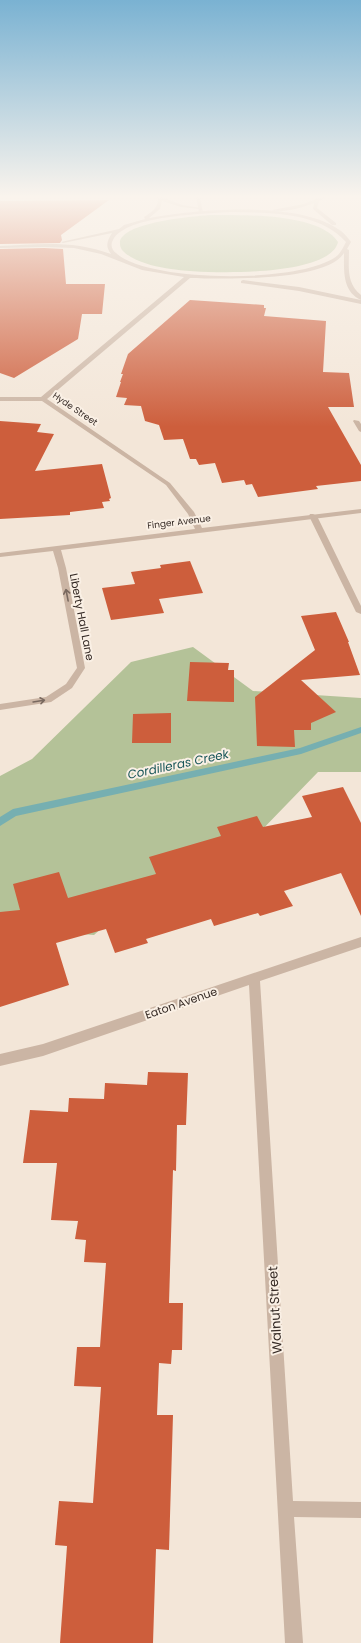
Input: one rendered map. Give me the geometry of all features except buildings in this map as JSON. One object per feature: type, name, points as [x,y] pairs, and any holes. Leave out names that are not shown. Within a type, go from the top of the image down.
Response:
[{"type":"street","points":[[176,274],[276,286],[361,302]]},
{"type":"street","points":[[193,276],[259,276],[277,274]]},
{"type":"street","points":[[346,274],[346,280],[350,288],[361,298]]},
{"type":"street","name":"Hyde Street","points":[[193,276],[43,399],[168,484],[199,529]]},
{"type":"street","points":[[0,399],[43,399]]},
{"type":"street","points":[[356,421],[361,430]]},
{"type":"street","name":"Finger Avenue","points":[[0,554],[361,510]]},
{"type":"street","points":[[313,516],[360,612]]},
{"type":"street","name":"Liberty Hall Lane","points":[[0,707],[48,700],[69,686],[81,668],[62,568],[56,547]]},
{"type":"street","name":"Eaton Avenue","points":[[0,1060],[43,1050],[361,942]]},
{"type":"street","name":"Walnut Street","points":[[254,978],[294,1643]]},
{"type":"street","points":[[286,1509],[361,1510]]},
{"type":"green space","points":[[193,647],[253,691],[361,698],[361,772],[318,772],[257,835],[162,873],[94,935],[0,928],[0,776],[32,759],[131,662]]},
{"type":"waterway","name":"Cordilleras Creek","points":[[0,822],[13,813],[301,751],[361,730]]}]
